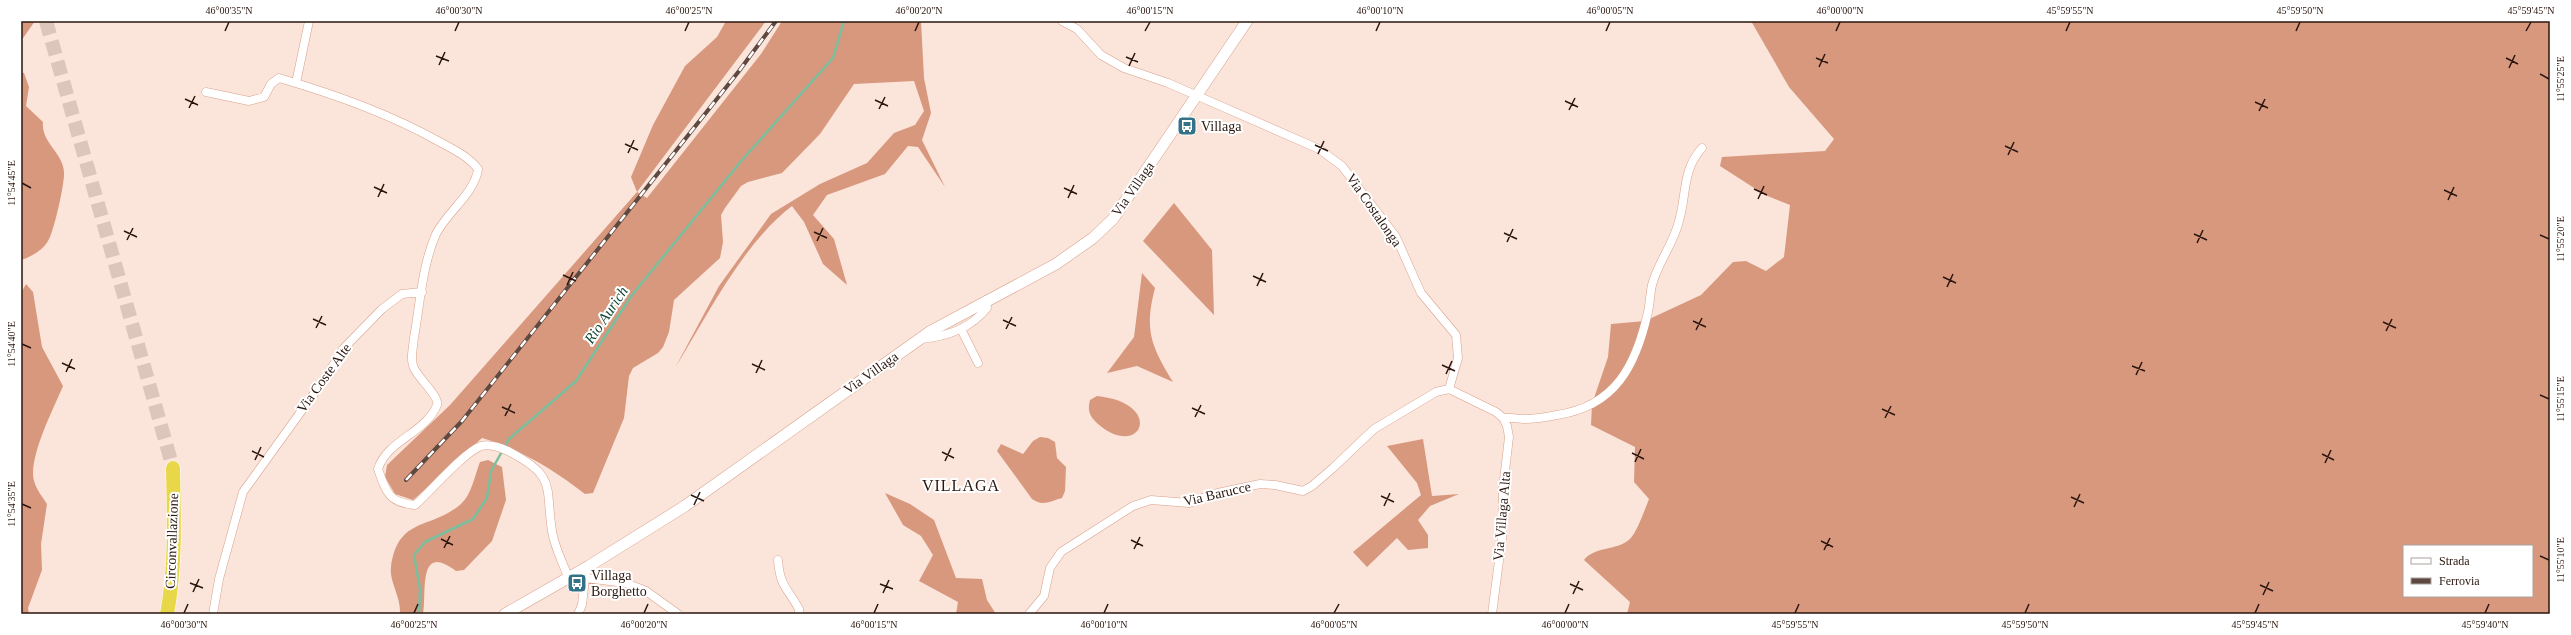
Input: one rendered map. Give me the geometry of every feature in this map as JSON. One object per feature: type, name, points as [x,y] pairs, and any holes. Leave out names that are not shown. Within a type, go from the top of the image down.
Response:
[{"type":"highway","name":"Circonvallazione","points":[[167,614],[171,592],[175,530],[173,468]]},
{"type":"street","points":[[296,83],[309,21]]},
{"type":"street","name":"Via Costalonga","points":[[1062,21],[1077,29],[1101,55],[1124,68],[1199,95],[1319,149],[1342,166],[1396,237],[1421,293],[1456,335],[1458,358],[1449,389]]},
{"type":"street","name":"Via Villaga","points":[[505,614],[589,566],[685,506],[919,339],[986,300],[1056,264],[1093,238],[1113,219],[1199,95],[1248,21]]},
{"type":"street","points":[[206,92],[249,101],[264,97],[271,84],[279,78],[344,98],[426,134],[461,153],[478,169],[477,179],[444,220],[436,235],[422,292],[412,348],[413,367],[437,398],[437,405],[425,421],[386,454],[378,469],[383,483],[393,500],[402,504],[415,505],[463,459],[482,446],[496,446],[532,464],[545,478],[551,508],[552,532],[568,577]]},
{"type":"street","points":[[1449,389],[1496,412],[1503,418],[1524,419],[1559,415],[1601,401],[1622,380],[1638,345],[1648,312],[1652,284],[1677,231],[1685,199],[1685,178],[1692,159],[1702,148]]},
{"type":"street","name":"Via Coste Alte","points":[[213,614],[219,579],[242,492],[326,377],[343,349],[382,308],[402,294],[422,292]]},
{"type":"street","points":[[919,339],[939,338],[961,329],[980,317],[987,308],[986,300]]},
{"type":"street","points":[[961,329],[978,363]]},
{"type":"street","name":"Via Barucce","points":[[1029,614],[1044,596],[1050,568],[1061,552],[1133,506],[1151,500],[1189,503],[1212,494],[1260,484],[1275,485],[1303,491],[1312,486],[1328,473],[1374,429],[1436,392],[1449,389]]},
{"type":"street","name":"Via Villaga Alta","points":[[1492,614],[1502,538],[1503,488],[1508,451],[1508,431],[1503,418]]},
{"type":"street","points":[[778,560],[779,577],[784,588],[800,609],[799,614]]},
{"type":"street","points":[[578,614],[582,605],[585,578],[589,566]]},
{"type":"street","points":[[585,578],[626,583],[646,592],[678,614]]},
{"type":"shaded area","points":[[21,21],[35,21],[21,41]]},
{"type":"shaded area","points":[[726,21],[766,21],[637,192],[631,177],[653,125],[685,66],[717,37]]},
{"type":"shaded area","points":[[782,21],[921,21],[924,78],[931,113],[922,140],[945,187],[918,147],[908,146],[885,174],[827,195],[813,215],[834,239],[847,285],[823,264],[804,222],[792,206],[774,221],[742,260],[727,281],[675,368],[719,286],[771,214],[820,184],[867,163],[894,133],[915,125],[924,111],[914,81],[854,84],[820,134],[782,173],[748,182],[741,186],[721,215],[723,242],[720,258],[674,300],[669,332],[663,347],[658,353],[633,368],[629,376],[624,418],[593,493],[585,494],[536,461],[510,448],[482,438],[413,500],[395,494],[385,477],[387,465],[450,405],[637,192],[647,198],[761,54]]},
{"type":"shaded area","points":[[1751,21],[2550,21],[2550,614],[1627,614],[1630,602],[1584,560],[1594,552],[1625,543],[1630,539],[1638,526],[1649,499],[1634,482],[1635,447],[1591,425],[1592,404],[1608,357],[1611,324],[1645,321],[1701,295],[1733,262],[1746,261],[1766,271],[1784,257],[1790,205],[1765,195],[1720,166],[1722,157],[1825,151],[1834,139],[1789,87]]},
{"type":"shaded area","points":[[21,72],[24,73],[29,87],[26,106],[43,122],[45,136],[63,165],[64,177],[59,207],[48,241],[36,253],[21,260]]},
{"type":"shaded area","points":[[1174,203],[1212,250],[1214,315],[1143,241]]},
{"type":"shaded area","points":[[1142,273],[1155,288],[1150,315],[1150,327],[1159,358],[1173,382],[1137,366],[1107,373],[1134,337]]},
{"type":"shaded area","points":[[26,284],[33,292],[42,347],[63,386],[44,429],[36,453],[33,478],[38,490],[47,504],[41,544],[42,570],[28,608],[29,614],[21,614],[21,293]]},
{"type":"shaded area","points":[[1097,396],[1119,401],[1132,409],[1139,418],[1140,426],[1135,433],[1126,436],[1113,434],[1098,424],[1091,416],[1089,407],[1090,400]]},
{"type":"shaded area","points":[[1040,437],[1048,438],[1055,442],[1057,458],[1066,467],[1065,491],[1062,498],[1043,503],[1032,499],[997,451],[1001,444],[1023,454],[1033,441]]},
{"type":"shaded area","points":[[1423,439],[1432,496],[1459,494],[1430,506],[1418,520],[1428,535],[1428,548],[1408,550],[1397,538],[1367,567],[1353,552],[1421,495],[1417,483],[1387,446]]},
{"type":"shaded area","points":[[488,460],[502,467],[506,500],[492,541],[464,570],[456,571],[444,563],[435,562],[429,566],[426,573],[423,614],[400,614],[399,601],[393,584],[391,567],[395,551],[401,539],[417,526],[450,512],[461,504],[471,489],[480,462]]},
{"type":"shaded area","points":[[885,493],[910,504],[934,520],[956,578],[982,579],[987,600],[996,614],[956,614],[958,602],[919,581],[933,555],[921,536],[903,525]]},
{"type":"waterway","name":"Rio Aurich","points":[[419,614],[420,589],[414,555],[425,542],[473,519],[487,498],[491,471],[509,439],[576,381],[632,295],[742,160],[833,58],[844,21]]},
{"type":"tunnel","points":[[46,21],[173,468]]},
{"type":"railway","points":[[406,480],[462,421],[739,71],[776,21]]},
{"type":"place","name":"Villaga","points":[[1187,126]]},
{"type":"place","name":"Villaga Borghetto","points":[[577,583]]},
{"type":"district","name":"VILLAGA","points":[[961,485]]}]
